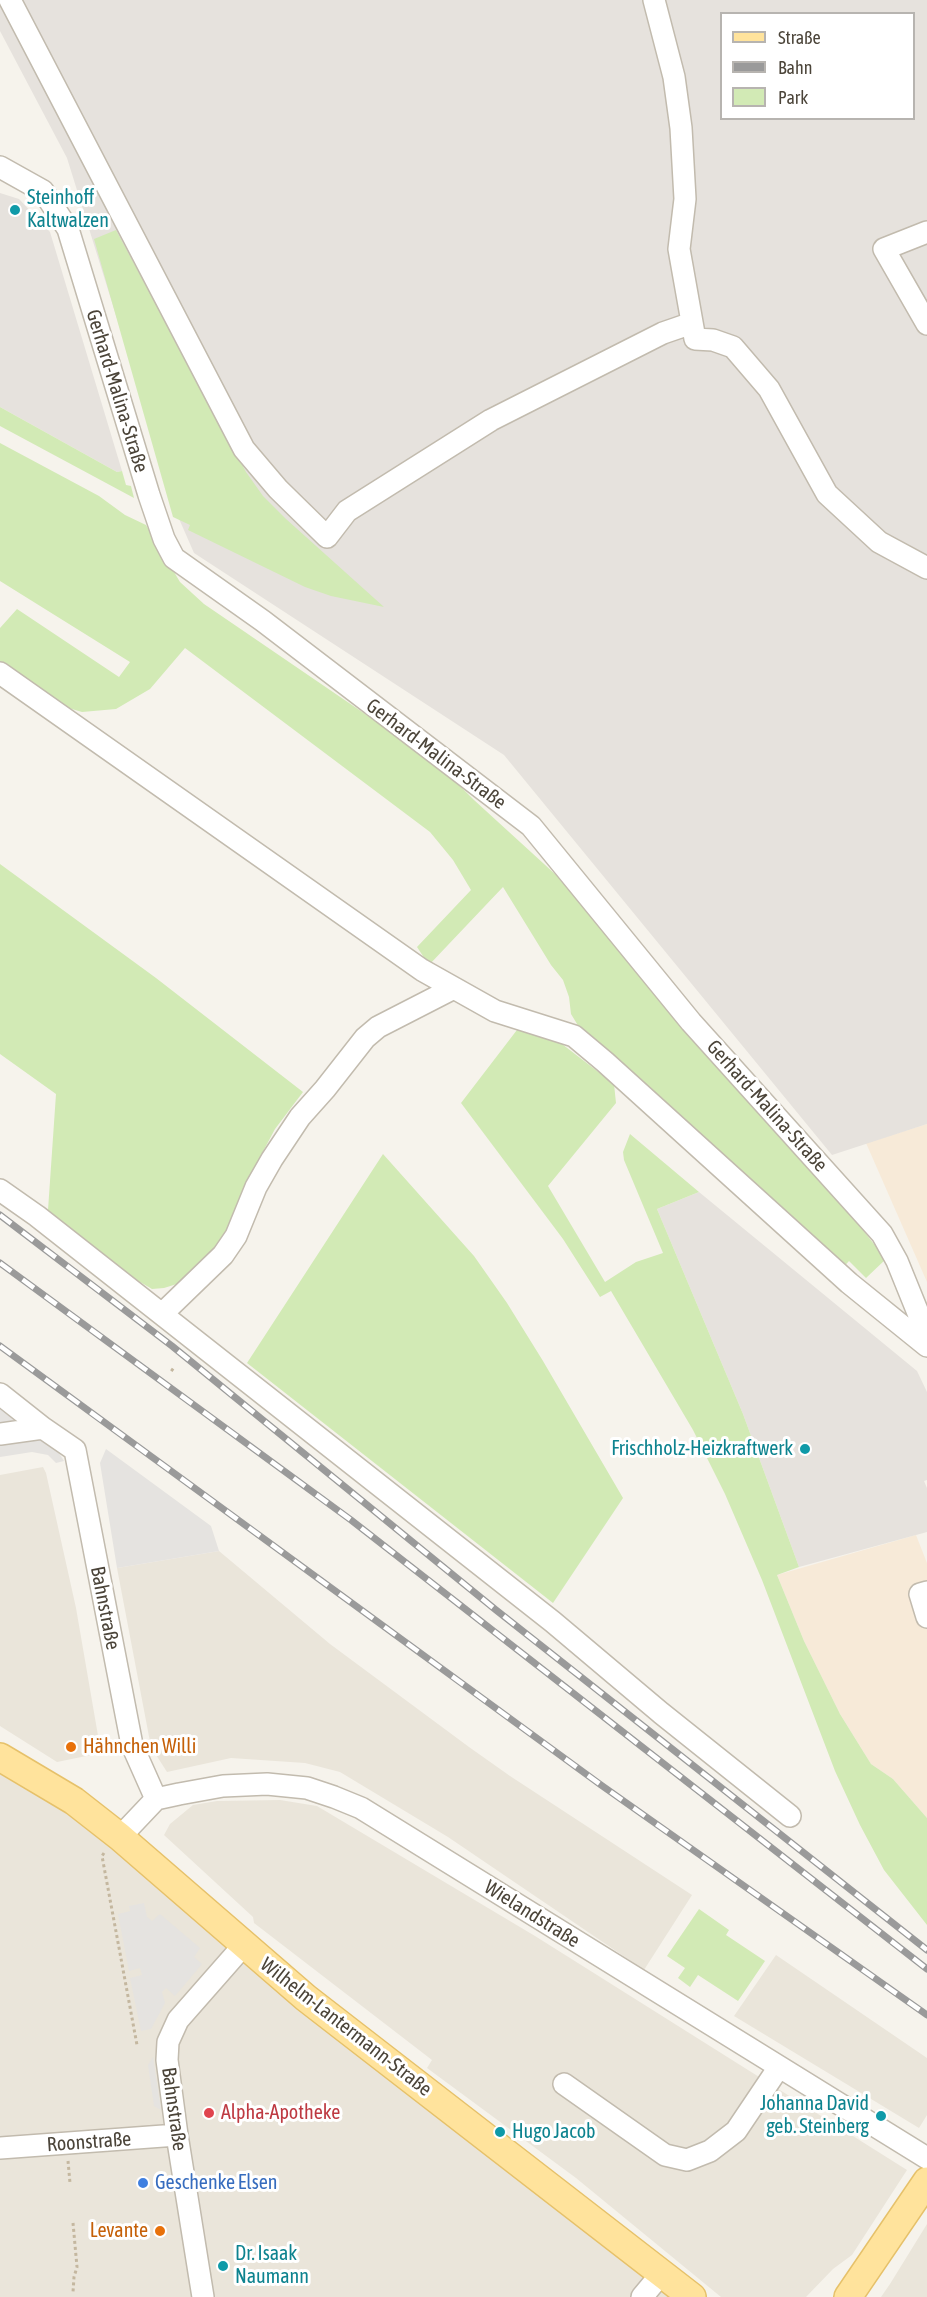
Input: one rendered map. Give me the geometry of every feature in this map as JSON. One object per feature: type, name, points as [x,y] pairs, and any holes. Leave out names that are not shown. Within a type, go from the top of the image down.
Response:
[{"type":"main road","name":"Wilhelm-Lantermann-Straße","points":[[0,1757],[74,1801],[120,1837],[243,1946],[306,1998],[692,2297]]},
{"type":"main road","points":[[848,2297],[927,2181]]},
{"type":"street","points":[[10,0],[244,449],[278,489],[327,537],[347,511],[491,420],[663,333],[692,323]]},
{"type":"street","points":[[654,0],[674,76],[681,128],[685,199],[679,249],[694,339],[713,340],[733,347],[769,389],[827,494],[879,542],[927,568]]},
{"type":"street","name":"Gerhard-Malina-Straße","points":[[0,167],[43,191],[68,230],[149,495],[164,539],[174,558],[263,621],[531,826],[691,1022],[882,1234],[897,1261],[927,1335]]},
{"type":"street","points":[[927,232],[884,249],[927,324]]},
{"type":"street","points":[[0,674],[422,970],[495,1011],[574,1036],[849,1283],[927,1346]]},
{"type":"street","points":[[162,1314],[223,1255],[236,1236],[256,1187],[272,1159],[300,1118],[326,1089],[365,1038],[378,1027],[454,988]]},
{"type":"street","points":[[0,1190],[38,1216],[553,1622],[661,1713],[790,1816]]},
{"type":"street","name":"Bahnstraße","points":[[0,1394],[75,1450],[132,1745],[156,1799]]},
{"type":"street","points":[[0,1434],[43,1428]]},
{"type":"street","points":[[927,1592],[920,1594],[927,1617]]},
{"type":"street","name":"Wielandstraße","points":[[156,1799],[223,1786],[267,1784],[308,1788],[361,1808],[927,2158]]},
{"type":"street","points":[[120,1837],[156,1799]]},
{"type":"street","name":"Bahnstraße","points":[[203,2297],[177,2136],[167,2060],[168,2042],[178,2020],[243,1946]]},
{"type":"street","points":[[564,2084],[665,2156],[687,2160],[710,2151],[736,2131],[779,2067]]},
{"type":"street","name":"Roonstraße","points":[[0,2148],[177,2136]]},
{"type":"street","points":[[642,2297],[662,2273]]},
{"type":"path","points":[[120,1837],[102,1856],[137,2045]]},
{"type":"path","points":[[73,2223],[77,2267],[73,2292]]},
{"type":"shaded area","points":[[0,0],[927,0],[927,1124],[832,1155],[504,755],[194,553],[180,521],[67,158],[0,31]]},
{"type":"shaded area","points":[[0,193],[19,199],[50,232],[122,471],[117,472],[0,407]]},
{"type":"shaded area","points":[[927,1124],[927,1282],[866,1143]]},
{"type":"shaded area","points":[[699,1192],[917,1371],[927,1392],[927,1480],[924,1481],[927,1488],[927,1532],[799,1567],[743,1414],[657,1209]]},
{"type":"shaded area","points":[[0,1394],[43,1428],[64,1461],[56,1463],[48,1455],[32,1452],[0,1457]]},
{"type":"shaded area","points":[[106,1449],[211,1526],[219,1551],[117,1568],[100,1463]]},
{"type":"shaded area","points":[[43,1467],[76,1608],[101,1753],[57,1762],[0,1726],[0,1475]]},
{"type":"shaded area","points":[[916,1535],[927,1563],[927,1818],[893,1779],[871,1764],[840,1714],[804,1641],[777,1575]]},
{"type":"shaded area","points":[[219,1551],[330,1644],[469,1747],[692,1895],[644,1970],[448,1837],[340,1772],[305,1763],[231,1758],[167,1772],[151,1747],[117,1568]]},
{"type":"shaded area","points":[[0,1757],[673,2297],[0,2297]]},
{"type":"shaded area","points":[[280,1800],[317,1806],[535,1936],[907,2170],[852,2255],[833,2269],[806,2297],[721,2297],[576,2178],[427,2068],[432,2060],[254,1923],[253,1917],[164,1835],[170,1824],[193,1805],[217,1801]]},
{"type":"shaded area","points":[[144,1903],[147,1917],[152,1921],[160,1914],[200,1948],[194,1957],[202,1964],[175,1996],[166,1988],[162,1992],[165,2003],[151,2029],[141,2031],[130,1978],[142,1975],[140,1968],[129,1971],[118,1914],[130,1911],[129,1906]]},
{"type":"shaded area","points":[[776,1955],[927,2058],[927,2115],[919,2128],[734,2016]]},
{"type":"shaded area","points":[[153,2057],[161,2110],[154,2106],[148,2065]]},
{"type":"shaded area","points":[[927,2224],[927,2297],[881,2297],[890,2284]]},
{"type":"green space","points":[[116,230],[246,472],[263,496],[384,607],[331,596],[305,587],[188,530],[190,525],[173,517],[94,239]]},
{"type":"green space","points":[[0,407],[117,472],[122,471],[126,485],[131,486],[134,498],[0,426]]},
{"type":"green space","points":[[0,443],[99,496],[125,515],[146,525],[180,582],[204,604],[412,746],[454,780],[555,874],[697,1034],[886,1259],[866,1278],[849,1261],[840,1271],[588,1042],[571,1014],[569,997],[563,980],[551,965],[503,887],[429,965],[417,947],[471,890],[453,860],[430,832],[185,648],[150,689],[116,709],[82,712],[55,704],[0,667],[0,628],[17,609],[119,677],[130,662],[0,581]]},
{"type":"green space","points":[[0,864],[156,978],[303,1092],[275,1129],[242,1191],[238,1213],[228,1236],[180,1283],[152,1289],[128,1275],[48,1210],[56,1094],[0,1054]]},
{"type":"green space","points":[[520,1026],[549,1034],[614,1084],[616,1103],[548,1186],[605,1282],[636,1262],[663,1253],[624,1160],[623,1152],[630,1134],[699,1192],[657,1209],[743,1414],[799,1567],[777,1575],[804,1641],[840,1714],[871,1764],[893,1779],[927,1818],[927,1925],[884,1870],[860,1825],[835,1771],[762,1580],[725,1494],[693,1430],[611,1291],[600,1297],[563,1239],[461,1103]]},
{"type":"green space","points":[[383,1154],[474,1256],[507,1303],[623,1498],[553,1603],[247,1363]]},
{"type":"green space","points":[[699,1909],[729,1930],[726,1935],[765,1961],[738,2001],[698,1975],[690,1987],[678,1978],[685,1968],[667,1956]]},
{"type":"railway","points":[[0,1215],[172,1346],[496,1610],[927,1950]]},
{"type":"railway","points":[[0,1263],[351,1520],[927,1969]]},
{"type":"railway","points":[[0,1346],[601,1785],[927,2015]]},
{"type":"place","name":"Steinhoff Kaltwalzen","points":[[15,210]]},
{"type":"place","name":"Frischholz-Heizkraftwerk","points":[[805,1449]]},
{"type":"place","name":"Hähnchen Willi","points":[[71,1747]]},
{"type":"place","name":"Alpha-Apotheke","points":[[209,2113]]},
{"type":"place","name":"Johanna David geb. Steinberg","points":[[881,2116]]},
{"type":"place","name":"Hugo Jacob","points":[[500,2132]]},
{"type":"place","name":"Geschenke Elsen","points":[[143,2183]]},
{"type":"place","name":"Levante","points":[[160,2231]]},
{"type":"place","name":"Dr. Isaak Naumann","points":[[223,2266]]}]
